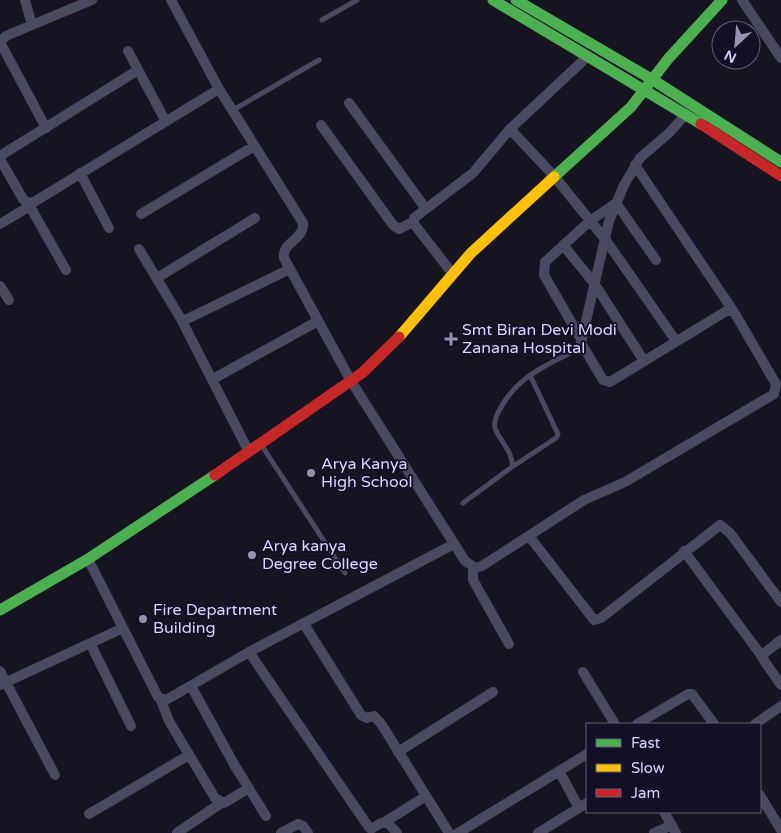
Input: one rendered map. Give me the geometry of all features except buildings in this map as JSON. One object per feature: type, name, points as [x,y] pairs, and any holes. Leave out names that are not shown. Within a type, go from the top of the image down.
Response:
[{"type":"main road","points":[[516,0],[653,80],[781,162]]},
{"type":"main road","points":[[0,610],[88,559],[250,452],[351,381],[391,346],[452,273],[554,176],[625,112],[646,89],[678,48],[722,0]]},
{"type":"main road","points":[[498,1],[646,89],[781,176]]},
{"type":"street","points":[[26,0],[33,21],[32,25]]},
{"type":"street","points":[[46,128],[0,42],[6,36],[92,0]]},
{"type":"street","points":[[171,0],[219,89],[303,224],[301,234],[283,254],[290,269],[351,381],[465,562],[473,567],[482,566],[584,500],[625,482],[774,394],[776,384],[734,312],[635,165]]},
{"type":"street","points":[[742,0],[781,58]]},
{"type":"street","points":[[128,51],[165,120]]},
{"type":"street","points":[[321,125],[393,225],[399,229],[413,222],[414,218],[473,173],[510,129],[588,56]]},
{"type":"street","points":[[66,270],[0,157],[138,70]]},
{"type":"street","points":[[0,224],[165,120],[219,89]]},
{"type":"street","points":[[348,103],[426,209]]},
{"type":"street","points":[[581,343],[605,239],[616,203],[635,165],[686,114]]},
{"type":"street","points":[[510,129],[554,176],[605,239],[676,341]]},
{"type":"street","points":[[141,214],[254,146]]},
{"type":"street","points":[[80,173],[109,228]]},
{"type":"street","points":[[616,203],[590,221],[544,262],[543,271],[581,343],[606,382],[614,380],[725,310],[734,312]]},
{"type":"street","points":[[616,203],[656,260]]},
{"type":"street","points":[[157,278],[255,218]]},
{"type":"street","points":[[413,222],[452,273]]},
{"type":"street","points":[[563,245],[594,283],[644,361]]},
{"type":"street","points":[[139,249],[183,322],[250,452]]},
{"type":"street","points":[[183,322],[290,269]]},
{"type":"street","points":[[0,286],[9,300]]},
{"type":"street","points":[[213,379],[318,321]]},
{"type":"street","points":[[529,536],[594,620],[601,618],[684,551],[722,524],[781,602]]},
{"type":"street","points":[[160,698],[170,698],[248,652],[454,544]]},
{"type":"street","points":[[684,551],[761,655],[778,674],[781,685]]},
{"type":"street","points":[[88,559],[160,698],[163,709],[215,798],[222,803]]},
{"type":"street","points":[[473,567],[473,580],[509,644]]},
{"type":"street","points":[[304,624],[361,715],[367,718],[376,718],[449,833]]},
{"type":"street","points":[[3,684],[123,628]]},
{"type":"street","points":[[761,655],[781,640]]},
{"type":"street","points":[[90,643],[131,726]]},
{"type":"street","points":[[248,652],[371,829],[426,796]]},
{"type":"street","points":[[0,671],[3,684],[55,775]]},
{"type":"street","points":[[584,672],[614,723]]},
{"type":"street","points":[[191,686],[266,816]]},
{"type":"street","points":[[398,752],[493,692]]},
{"type":"street","points":[[639,723],[683,697],[692,694],[713,723]]},
{"type":"street","points":[[756,723],[781,706]]},
{"type":"street","points":[[88,814],[189,755]]},
{"type":"street","points":[[458,833],[586,755]]},
{"type":"street","points":[[538,833],[583,806],[559,772]]},
{"type":"street","points":[[177,833],[222,803],[249,788]]},
{"type":"street","points":[[761,796],[778,819],[781,830]]},
{"type":"street","points":[[654,833],[674,829],[665,813]]},
{"type":"street","points":[[384,822],[391,825],[397,833]]},
{"type":"street","points":[[281,833],[298,824],[308,833]]},
{"type":"lane","points":[[322,20],[357,0]]},
{"type":"lane","points":[[232,110],[319,60]]},
{"type":"lane","points":[[512,466],[512,460],[496,430],[495,422],[509,392],[530,375],[581,343]]},
{"type":"lane","points":[[463,503],[512,466],[530,457],[556,438],[558,434],[530,375]]},
{"type":"lane","points":[[261,444],[345,573]]},
{"type":"traffic: fast","points":[[493,0],[701,124]]},
{"type":"traffic: fast","points":[[516,0],[653,80],[781,162]]},
{"type":"traffic: fast","points":[[554,177],[631,107],[668,59],[722,0]]},
{"type":"traffic: fast","points":[[0,610],[88,559],[215,475]]},
{"type":"traffic: slow","points":[[399,337],[471,253],[554,177]]},
{"type":"traffic: jam","points":[[701,124],[781,176]]},
{"type":"traffic: jam","points":[[215,475],[362,373],[399,337]]},
{"type":"place","name":"Smt Biran Devi Modi Zanana Hospital","points":[[451,339]]},
{"type":"place","name":"Arya Kanya High School","points":[[311,473]]},
{"type":"place","name":"Arya kanya Degree College","points":[[252,555]]},
{"type":"place","name":"Fire Department Building","points":[[143,619]]}]
